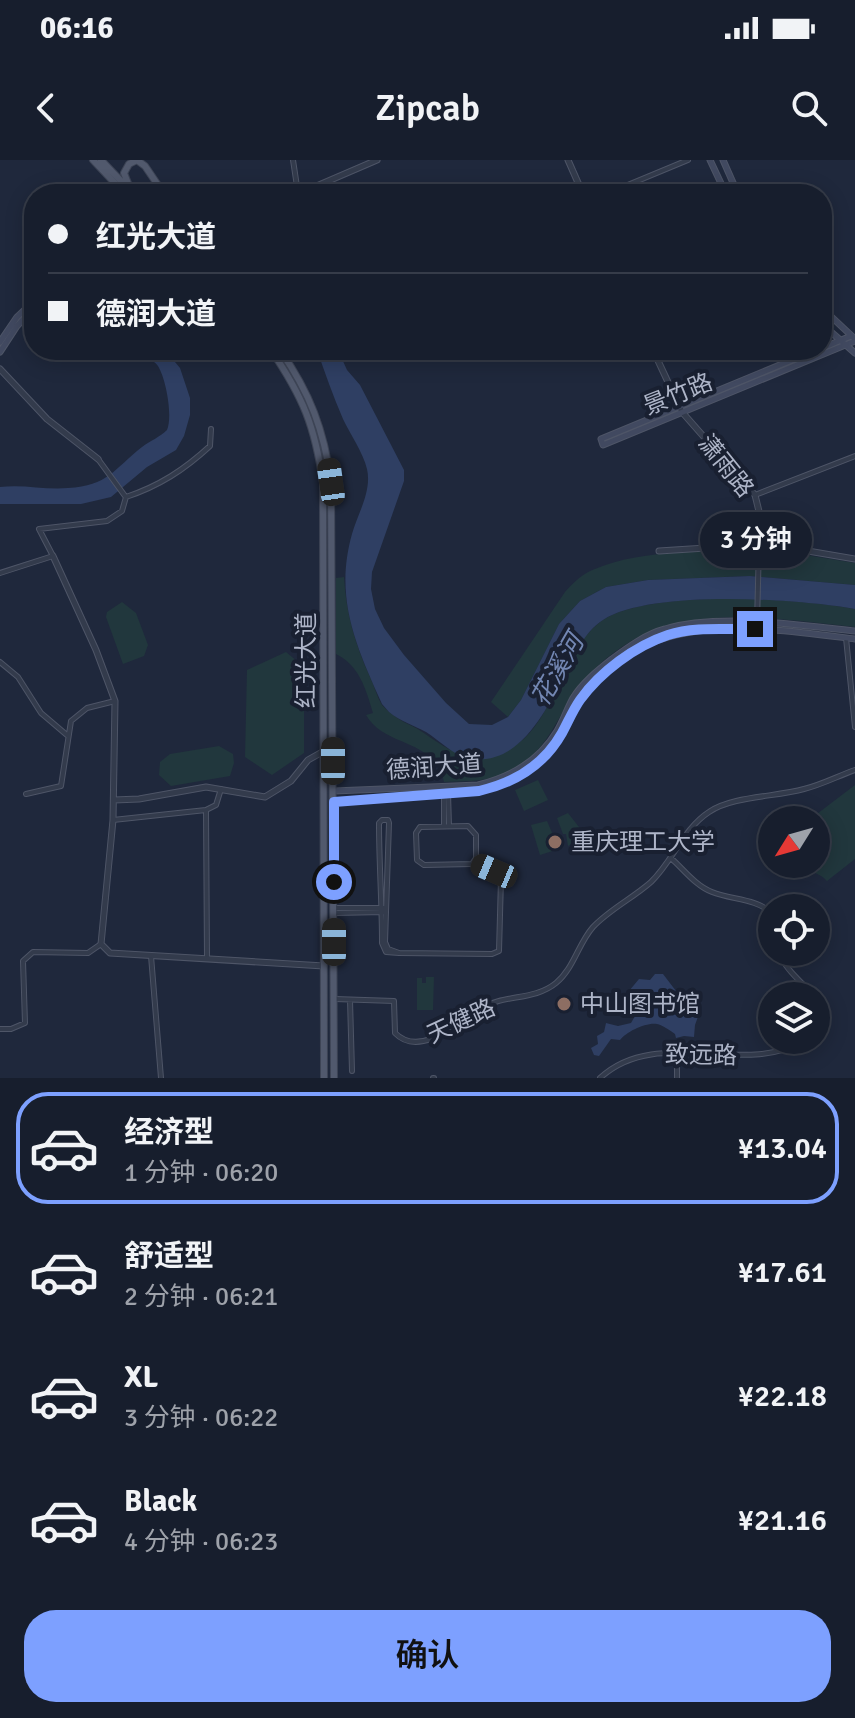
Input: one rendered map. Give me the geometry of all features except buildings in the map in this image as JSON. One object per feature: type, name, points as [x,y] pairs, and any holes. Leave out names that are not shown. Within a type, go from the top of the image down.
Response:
[{"type":"main road","points":[[93,160],[118,184]]},
{"type":"main road","points":[[101,160],[120,184]]},
{"type":"main road","points":[[126,184],[124,173],[129,164],[137,160],[158,184]]},
{"type":"main road","points":[[144,160],[160,184]]},
{"type":"main road","points":[[710,160],[721,184]]},
{"type":"main road","points":[[723,160],[733,184]]},
{"type":"main road","points":[[0,342],[24,310]]},
{"type":"main road","points":[[832,318],[854,339]]},
{"type":"main road","points":[[0,352],[24,319]]},
{"type":"main road","points":[[832,335],[855,353]]},
{"type":"main road","name":"景竹路","points":[[832,347],[854,339]]},
{"type":"main road","name":"景竹路","points":[[832,345],[843,343]]},
{"type":"main road","name":"红光大道","points":[[277,360],[308,413],[318,444],[323,483],[324,1078]]},
{"type":"main road","name":"红光大道","points":[[286,360],[316,413],[325,442],[331,482],[334,1078]]},
{"type":"main road","name":"景竹路","points":[[602,442],[793,360]]},
{"type":"main road","name":"景竹路","points":[[680,409],[801,360]]},
{"type":"main road","name":"德润大道","points":[[334,791],[478,785],[521,769],[543,750],[556,733],[574,696],[600,668],[631,645],[664,629],[696,624],[757,622],[855,631]]},
{"type":"main road","name":"德润大道","points":[[334,802],[500,786],[524,774],[548,753],[580,700],[605,672],[634,651],[668,635],[696,630],[755,629],[855,639]]},
{"type":"street","points":[[293,160],[297,184]]},
{"type":"street","points":[[321,184],[377,160]]},
{"type":"street","points":[[568,160],[579,184]]},
{"type":"street","points":[[630,184],[688,160]]},
{"type":"street","name":"潇雨路","points":[[658,360],[680,409],[755,495],[767,544]]},
{"type":"street","points":[[0,369],[47,419],[98,459],[126,497]]},
{"type":"street","points":[[126,497],[153,488],[184,470],[210,446],[211,429]]},
{"type":"street","points":[[755,495],[855,456]]},
{"type":"street","points":[[0,1029],[11,1029],[25,1023],[23,961],[33,952],[88,953],[101,944],[113,820],[115,701],[96,650],[39,529],[107,521],[122,511],[126,497]]},
{"type":"street","points":[[659,551],[767,544],[855,559]]},
{"type":"street","points":[[757,622],[759,545]]},
{"type":"street","points":[[0,573],[53,556]]},
{"type":"street","points":[[846,638],[855,727]]},
{"type":"street","points":[[0,662],[18,677],[41,713],[68,736]]},
{"type":"street","points":[[26,794],[61,786],[71,721],[87,708],[115,701]]},
{"type":"street","points":[[114,800],[139,799],[206,787],[265,797],[291,781],[308,760],[324,751]]},
{"type":"street","name":"天健路","points":[[350,1000],[394,1001],[395,1033],[403,1039],[427,1041],[462,1023],[484,1006],[539,993],[567,971],[591,929],[650,882],[672,858],[688,830],[713,808],[804,789],[855,770]]},
{"type":"street","points":[[113,820],[206,810],[216,805],[221,789]]},
{"type":"street","points":[[446,793],[446,826]]},
{"type":"street","points":[[206,810],[207,959]]},
{"type":"street","points":[[384,910],[379,823],[386,820],[389,823],[389,866],[383,946],[388,953],[492,954],[499,951],[501,879],[494,871],[474,863],[424,865],[418,862],[417,831],[422,827],[468,826],[475,832],[474,863]]},
{"type":"street","points":[[672,858],[699,885],[711,892],[758,903]]},
{"type":"street","points":[[334,910],[384,910]]},
{"type":"street","points":[[101,944],[110,953],[324,966]]},
{"type":"street","points":[[151,956],[161,1078]]},
{"type":"street","points":[[786,966],[802,982]]},
{"type":"street","points":[[335,999],[350,1000],[352,1071]]},
{"type":"street","points":[[677,1054],[677,1078]]},
{"type":"street","name":"致远路","points":[[600,1078],[614,1066],[643,1055],[769,1054]]},
{"type":"green space","points":[[769,549],[855,563],[855,585],[750,576],[648,580],[606,587],[580,601],[559,624],[521,700],[508,717],[491,702],[565,592],[587,573],[635,557]]},
{"type":"green space","points":[[344,577],[356,640],[382,705],[443,746],[462,753],[503,751],[523,740],[538,722],[575,652],[590,632],[608,617],[631,608],[694,600],[799,602],[855,609],[855,627],[739,617],[681,623],[654,631],[620,648],[589,674],[542,744],[524,763],[492,778],[444,782],[431,758],[374,726],[366,715],[373,713],[356,671],[336,654],[336,578]]},
{"type":"green space","points":[[122,602],[136,613],[148,645],[144,656],[123,664],[106,617],[107,612]]},
{"type":"green space","points":[[286,652],[304,667],[304,753],[272,775],[245,757],[247,670]]},
{"type":"green space","points":[[219,746],[233,754],[230,776],[171,786],[159,775],[160,762],[170,754]]},
{"type":"green space","points":[[538,780],[548,800],[524,811],[515,790]]},
{"type":"green space","points":[[855,785],[855,859],[827,881],[823,878],[830,878],[830,806],[827,806]]},
{"type":"green space","points":[[568,813],[586,836],[568,846],[566,834],[563,834],[557,818]]},
{"type":"green space","points":[[547,821],[559,849],[540,855],[531,825]]},
{"type":"green space","points":[[426,977],[434,977],[433,1010],[417,1010],[417,978],[422,978],[422,983],[426,983]]},
{"type":"water","points":[[151,360],[173,360],[180,368],[190,398],[190,415],[176,450],[147,467],[111,497],[81,504],[0,504],[0,487],[68,488],[102,480],[167,430],[169,407],[166,388],[156,364]]},
{"type":"water","name":"花溪河","points":[[321,360],[342,360],[360,385],[404,470],[404,481],[372,572],[375,609],[384,628],[404,655],[469,724],[492,725],[508,717],[521,700],[559,624],[580,601],[606,587],[648,580],[750,576],[855,585],[855,609],[799,602],[726,599],[689,600],[625,610],[603,620],[590,631],[549,704],[516,746],[502,755],[485,759],[461,756],[389,712],[382,704],[356,642],[345,579],[352,534],[366,494],[368,477],[363,456],[339,410]]},
{"type":"water","points":[[655,974],[663,974],[689,1008],[692,1007],[699,1014],[694,1037],[676,1038],[675,1034],[657,1024],[647,1025],[631,1031],[620,1040],[611,1039],[599,1056],[594,1055],[591,1048],[598,1044],[597,1036],[604,1032],[606,1023],[618,1026],[631,1023],[635,1016],[626,1003],[629,991],[639,979],[650,980]]},
{"type":"place","name":"重庆理工大学","points":[[555,842]]},
{"type":"place","name":"中山图书馆","points":[[564,1004]]},
{"type":"route","points":[[334,882],[334,802],[479,791],[500,786],[524,774],[548,753],[580,700],[605,672],[634,651],[668,635],[696,630],[755,629]]}]
